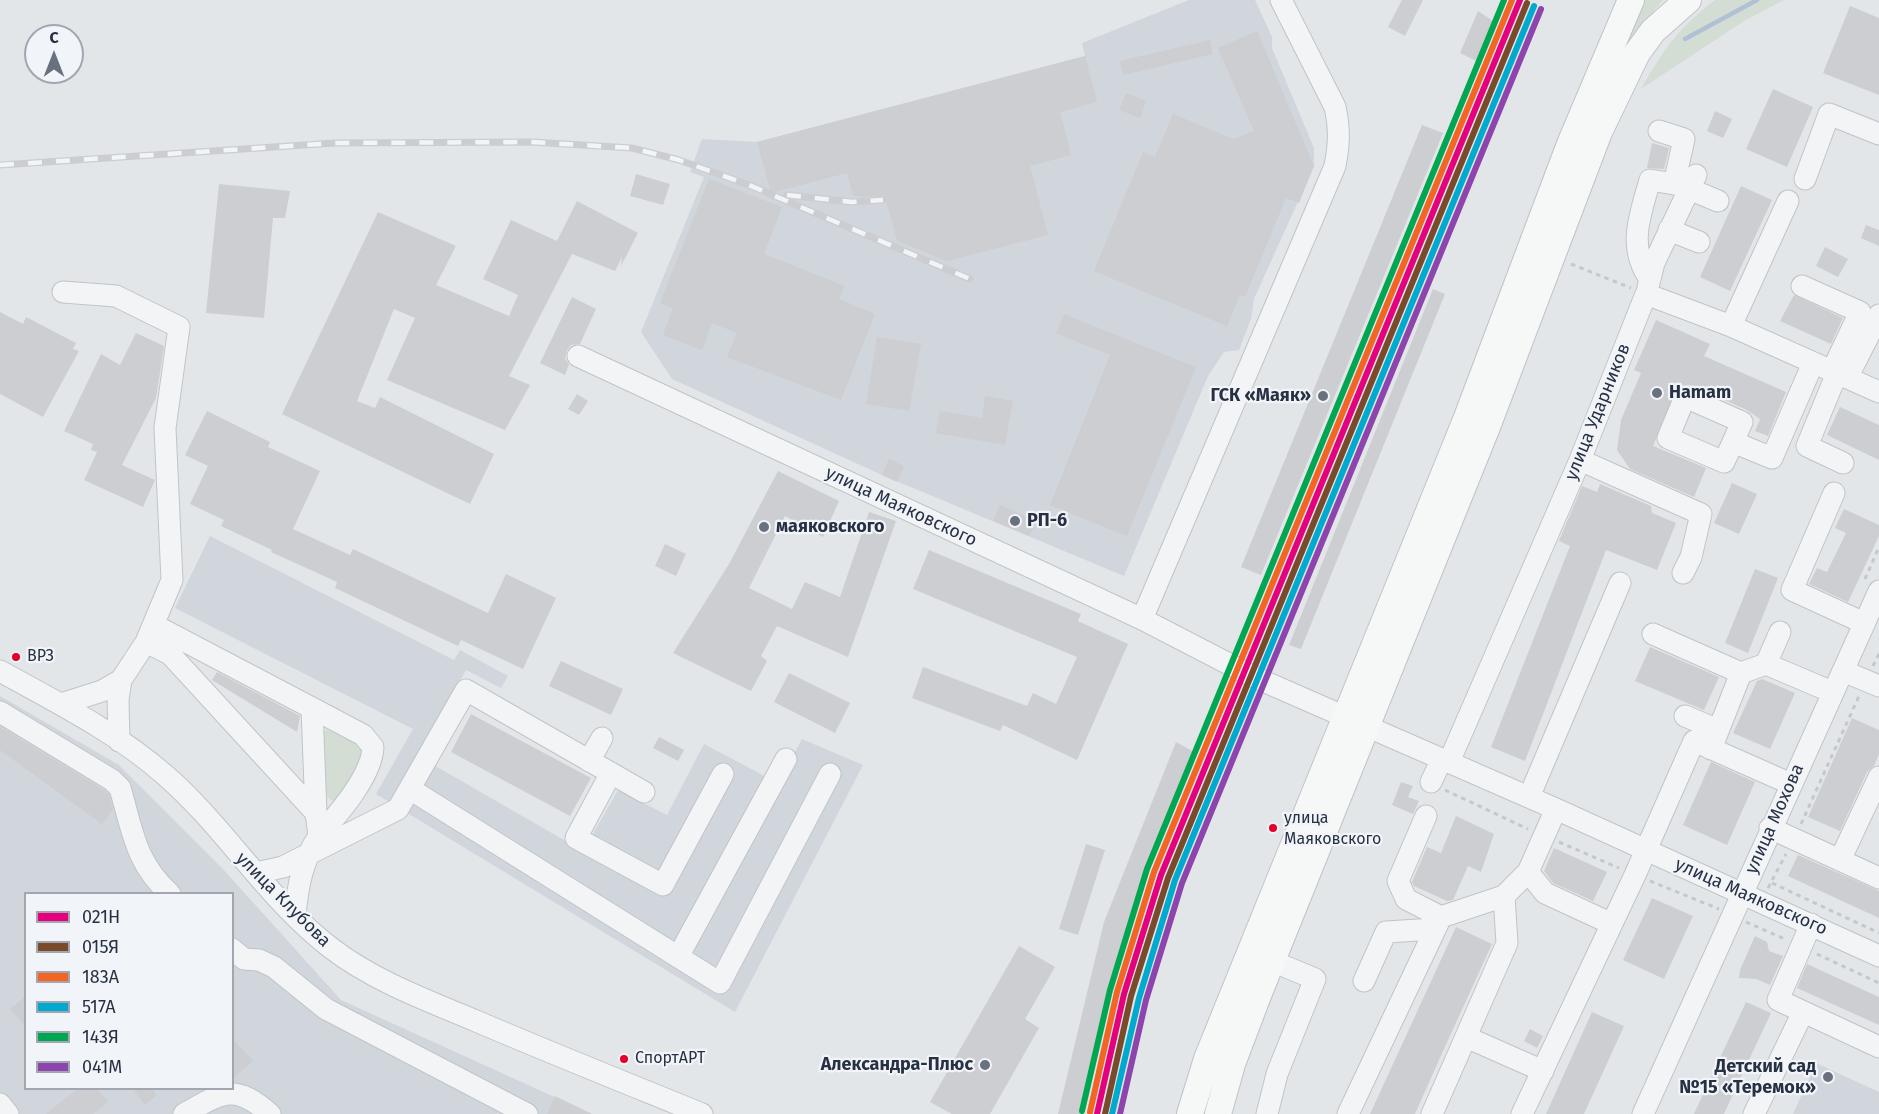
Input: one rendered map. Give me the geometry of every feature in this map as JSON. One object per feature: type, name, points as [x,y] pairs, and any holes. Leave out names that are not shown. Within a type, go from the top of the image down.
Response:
[{"type":"main road","points":[[1218,1114],[1232,1064],[1272,961],[1466,420],[1570,144],[1631,0]]},
{"type":"main road","points":[[1190,1114],[1207,1059],[1487,427],[1599,132],[1637,52],[1653,31],[1688,0]]},
{"type":"street","points":[[1142,619],[1335,166],[1339,124],[1335,107],[1281,0]]},
{"type":"street","points":[[1805,179],[1829,114],[1879,134]]},
{"type":"street","points":[[1659,132],[1684,139],[1674,184],[1650,180],[1635,236],[1637,253],[1648,286],[1879,392]]},
{"type":"street","name":"улица Ударников","points":[[1438,786],[1445,760],[1580,460],[1670,230],[1692,182],[1718,201]]},
{"type":"street","points":[[1731,326],[1788,201]]},
{"type":"street","points":[[1670,230],[1699,242]]},
{"type":"street","points":[[1802,286],[1860,312],[1832,371],[1807,446],[1844,463]]},
{"type":"street","points":[[63,292],[116,296],[179,327],[165,428],[172,580],[150,634],[121,681],[118,708],[119,741]]},
{"type":"street","points":[[1733,442],[1772,458],[1832,371],[1878,314]]},
{"type":"street","name":"улица Маяковского","points":[[578,356],[1142,619],[1254,677],[1530,797],[1742,893],[1766,892],[1811,924],[1879,956]]},
{"type":"street","points":[[1580,460],[1701,514],[1691,557],[1683,573]]},
{"type":"street","points":[[1834,493],[1791,590],[1864,623]]},
{"type":"street","points":[[1530,797],[1620,583]]},
{"type":"street","name":"улица Мохова","points":[[1644,1114],[1741,920],[1742,893],[1750,873],[1879,591]]},
{"type":"street","points":[[1766,664],[1780,632]]},
{"type":"street","points":[[150,634],[312,708],[363,735],[373,747],[367,767],[349,798],[306,855],[295,915]]},
{"type":"street","points":[[150,634],[316,813]]},
{"type":"street","points":[[1653,634],[1741,673],[1766,664],[1833,692]]},
{"type":"street","points":[[1843,670],[1873,683]]},
{"type":"street","name":"улица Клубова","points":[[0,671],[62,704],[166,775],[295,915],[329,947],[382,980],[571,1062],[702,1114]]},
{"type":"street","points":[[1715,739],[1741,673]]},
{"type":"street","points":[[62,704],[102,691],[121,681]]},
{"type":"street","points":[[256,873],[283,867],[398,809],[466,690],[644,792]]},
{"type":"street","points":[[312,708],[319,836]]},
{"type":"street","points":[[0,712],[112,780],[120,788],[140,858],[152,877],[168,892]]},
{"type":"street","points":[[1685,717],[1715,739],[1791,784]]},
{"type":"street","points":[[590,761],[602,738]]},
{"type":"street","points":[[1522,1114],[1635,875],[1694,741],[1715,739]]},
{"type":"street","points":[[678,957],[786,759]]},
{"type":"street","points":[[611,773],[576,838],[663,885],[723,774]]},
{"type":"street","points":[[410,789],[720,983],[830,774]]},
{"type":"street","points":[[1840,860],[1879,777]]},
{"type":"street","points":[[1364,981],[1386,932],[1438,923],[1504,896],[1528,872],[1556,809]]},
{"type":"street","points":[[1426,816],[1398,881],[1406,899],[1438,923]]},
{"type":"street","points":[[1770,828],[1879,878]]},
{"type":"street","points":[[1528,872],[1545,893],[1612,924]]},
{"type":"street","points":[[1432,1114],[1508,943],[1504,896]]},
{"type":"street","points":[[1348,1114],[1438,923]]},
{"type":"street","points":[[1811,924],[1778,1000],[1879,1047]]},
{"type":"street","points":[[236,960],[259,960],[274,967],[326,1008],[527,1114]]},
{"type":"street","points":[[1268,1114],[1277,1074],[1315,979],[1272,961]]},
{"type":"street","points":[[1754,1114],[1803,1012]]},
{"type":"street","points":[[1466,1036],[1543,1071]]},
{"type":"street","points":[[184,1114],[224,1092],[241,1093],[254,1100],[270,1114]]},
{"type":"path","points":[[1571,264],[1648,286]]},
{"type":"path","points":[[1741,920],[1766,892],[1794,839],[1873,683],[1879,654]]},
{"type":"path","points":[[1438,786],[1545,836],[1741,920],[1879,983]]},
{"type":"path","points":[[1750,873],[1766,892],[1879,933]]},
{"type":"path","points":[[1741,920],[1745,934]]},
{"type":"shaded area","points":[[1189,0],[1255,0],[1272,37],[1272,48],[1314,148],[1314,166],[1254,299],[1251,319],[1239,350],[1224,352],[1208,376],[1124,576],[882,475],[672,379],[641,332],[704,177],[690,172],[702,139],[757,142],[1085,56],[1082,43]]},
{"type":"shaded area","points":[[1640,0],[1663,0],[1637,31],[1615,64]]},
{"type":"shaded area","points":[[1715,0],[1784,0],[1744,21],[1641,89],[1673,40],[1691,20]]},
{"type":"shaded area","points":[[210,536],[454,660],[460,650],[508,676],[501,688],[466,670],[418,756],[583,851],[618,790],[667,815],[704,744],[778,783],[802,739],[863,765],[735,1012],[376,794],[413,729],[175,608]]},
{"type":"shaded area","points":[[0,696],[119,765],[222,868],[341,1000],[592,1114],[0,1114]]},
{"type":"shaded area","points":[[326,729],[359,745],[363,750],[364,761],[335,802],[324,795],[321,737]]},
{"type":"shaded area","name":"Детский сад №15 «Теремок»","points":[[1816,1063],[1879,1092],[1879,1114],[1793,1114]]},
{"type":"building","points":[[1402,0],[1423,0],[1405,36],[1388,27]]},
{"type":"building","points":[[1850,6],[1879,18],[1879,95],[1823,73]]},
{"type":"building","points":[[1478,11],[1493,21],[1476,61],[1460,53]]},
{"type":"building","points":[[1257,31],[1314,166],[1299,203],[1286,198],[1245,297],[1240,295],[1227,326],[1094,271],[1143,152],[1155,157],[1173,114],[1234,139],[1254,131],[1218,48]]},
{"type":"building","points":[[1210,40],[1213,54],[1123,75],[1120,61]]},
{"type":"building","points":[[1085,56],[1097,102],[1060,112],[1071,155],[1030,166],[1048,235],[947,261],[897,241],[885,197],[853,196],[847,173],[771,193],[757,142]]},
{"type":"building","points":[[1773,89],[1813,107],[1787,167],[1746,149]]},
{"type":"building","points":[[1126,93],[1146,101],[1140,118],[1119,110]]},
{"type":"building","points":[[1715,111],[1732,119],[1723,138],[1707,131]]},
{"type":"building","name":"ГСК «Маяк»","points":[[1422,125],[1443,133],[1261,575],[1241,567]]},
{"type":"building","points":[[1652,143],[1669,148],[1664,169],[1647,168]]},
{"type":"building","points":[[636,174],[670,184],[663,205],[630,196]]},
{"type":"building","points":[[709,179],[782,207],[764,254],[844,286],[839,299],[875,314],[841,400],[727,357],[737,333],[712,323],[702,350],[663,335],[673,308],[660,303]]},
{"type":"building","points":[[219,184],[290,191],[285,218],[273,218],[264,318],[206,313]]},
{"type":"building","points":[[1741,186],[1772,200],[1730,291],[1700,277]]},
{"type":"building","points":[[577,201],[638,233],[621,266],[622,257],[615,271],[572,254],[509,376],[530,385],[505,430],[387,380],[415,318],[394,309],[357,401],[375,408],[380,397],[494,454],[470,504],[282,414],[378,212],[456,246],[436,285],[509,316],[518,295],[483,279],[511,220],[557,241]]},
{"type":"building","points":[[1866,225],[1879,230],[1879,246],[1861,238]]},
{"type":"building","points":[[1825,247],[1848,259],[1838,277],[1816,266]]},
{"type":"building","points":[[1433,289],[1445,294],[1301,649],[1289,645]]},
{"type":"building","points":[[1794,295],[1843,318],[1831,344],[1780,321]]},
{"type":"building","points":[[572,297],[596,309],[580,344],[571,345],[567,350],[565,358],[569,365],[565,375],[540,363]]},
{"type":"building","points":[[0,312],[23,324],[26,317],[76,343],[73,349],[79,351],[43,417],[0,394]]},
{"type":"building","points":[[1064,314],[1196,367],[1127,536],[1050,505],[1110,355],[1056,333]]},
{"type":"building","points":[[1656,320],[1710,344],[1704,356],[1786,392],[1768,436],[1755,431],[1760,419],[1747,410],[1690,385],[1677,387],[1653,446],[1706,468],[1694,497],[1630,469],[1617,450],[1621,420],[1641,373],[1634,370]]},
{"type":"building","points":[[136,333],[164,346],[156,398],[122,465],[155,480],[143,507],[84,480],[97,452],[91,450],[93,444],[64,431],[101,354],[120,365]]},
{"type":"building","points":[[877,337],[921,344],[909,411],[866,404]]},
{"type":"building","points":[[577,394],[588,401],[579,415],[568,409]]},
{"type":"building","points":[[985,396],[1013,401],[1005,445],[936,433],[940,411],[982,418]]},
{"type":"building","points":[[1840,407],[1879,425],[1879,460],[1827,435]]},
{"type":"building","points":[[207,411],[270,442],[268,447],[320,471],[293,529],[350,555],[353,549],[488,613],[506,574],[556,598],[523,669],[461,640],[458,646],[335,588],[337,582],[221,526],[224,520],[190,504],[208,466],[185,455]]},
{"type":"building","points":[[889,459],[904,466],[897,482],[882,475]]},
{"type":"building","points":[[778,471],[839,501],[823,537],[785,516],[749,588],[792,609],[805,582],[840,597],[869,512],[896,521],[848,657],[777,626],[761,656],[767,661],[751,691],[673,653],[729,564]]},
{"type":"building","points":[[1732,483],[1757,494],[1739,534],[1714,523]]},
{"type":"building","points":[[1600,484],[1651,506],[1652,513],[1676,523],[1657,570],[1606,550],[1525,761],[1491,747],[1570,546],[1559,541],[1582,486],[1597,492]]},
{"type":"building","name":"РП-6","points":[[1000,505],[1036,521],[1029,536],[993,521]]},
{"type":"building","points":[[1844,509],[1879,525],[1879,536],[1848,602],[1809,584],[1817,568],[1827,572],[1846,533],[1835,528]]},
{"type":"building","points":[[665,544],[686,554],[676,576],[655,566]]},
{"type":"building","points":[[929,550],[1081,614],[1078,621],[1128,644],[1077,760],[1003,725],[1000,731],[912,698],[923,667],[1027,706],[1033,693],[1056,704],[1077,657],[913,589]]},
{"type":"building","points":[[1755,569],[1778,578],[1748,653],[1725,643]]},
{"type":"building","points":[[1650,647],[1719,677],[1704,710],[1635,681]]},
{"type":"building","points":[[561,661],[623,689],[611,715],[549,686]]},
{"type":"building","points":[[217,672],[300,716],[297,732],[212,680]]},
{"type":"building","points":[[789,673],[850,703],[835,733],[774,702]]},
{"type":"building","points":[[1762,679],[1795,693],[1770,749],[1733,733],[1757,681]]},
{"type":"building","points":[[471,714],[591,778],[570,816],[451,752]]},
{"type":"building","points":[[1852,718],[1879,730],[1879,754],[1874,766],[1867,772],[1840,831],[1808,817]]},
{"type":"building","points":[[0,727],[104,790],[109,795],[113,809],[102,824],[0,750]]},
{"type":"building","points":[[659,737],[684,750],[678,761],[653,748]]},
{"type":"building","points":[[1176,742],[1196,753],[1126,930],[1080,1114],[1058,1114],[1104,922]]},
{"type":"building","points":[[1711,762],[1755,782],[1727,845],[1683,825]]},
{"type":"building","points":[[1401,782],[1413,786],[1408,797],[1419,801],[1413,814],[1392,805]]},
{"type":"building","points":[[1456,816],[1494,834],[1481,872],[1468,866],[1453,900],[1447,901],[1414,886],[1412,882],[1427,847],[1441,853]]},
{"type":"building","points":[[1086,844],[1105,850],[1078,935],[1059,929]]},
{"type":"building","points":[[1554,848],[1607,872],[1593,901],[1553,883],[1544,871]]},
{"type":"building","points":[[1798,855],[1879,891],[1879,918],[1788,876]]},
{"type":"building","points":[[1652,898],[1693,916],[1664,979],[1623,960]]},
{"type":"building","points":[[1456,927],[1492,944],[1415,1114],[1370,1114]]},
{"type":"building","points":[[1755,936],[1767,942],[1769,951],[1783,956],[1770,985],[1756,979],[1739,978],[1740,970]]},
{"type":"building","name":"Александра-Плюс","points":[[1019,946],[1055,967],[1025,1019],[1039,1028],[990,1114],[952,1114],[930,1102]]},
{"type":"building","points":[[1807,964],[1879,997],[1879,1025],[1797,988]]},
{"type":"building","points":[[24,998],[24,1025],[10,1009]]},
{"type":"building","points":[[1746,1002],[1771,1013],[1724,1114],[1694,1114]]},
{"type":"building","points":[[1592,1012],[1624,1026],[1584,1114],[1546,1114]]},
{"type":"building","points":[[1530,1029],[1543,1036],[1537,1048],[1524,1041]]},
{"type":"building","points":[[234,1040],[253,1061],[234,1077]]},
{"type":"building","points":[[76,1090],[98,1090],[108,1102],[93,1114],[46,1114]]},
{"type":"building","points":[[134,1090],[153,1090],[157,1095],[145,1105]]},
{"type":"building","points":[[555,1096],[592,1114],[547,1114]]},
{"type":"waterway","points":[[1685,39],[1757,0]]},
{"type":"railway","points":[[0,165],[335,143],[532,142],[632,148],[679,160],[749,185],[970,279]]},
{"type":"railway","points":[[787,195],[852,202],[883,200]]},
{"type":"transit line","name":"143Я","points":[[1082,1111],[1110,990],[1147,869],[1504,0]]},
{"type":"transit line","name":"183А","points":[[1090,1112],[1117,992],[1154,872],[1512,0]]},
{"type":"transit line","name":"021Н","points":[[1097,1114],[1124,994],[1161,875],[1520,0]]},
{"type":"transit line","name":"015Я","points":[[1105,1114],[1131,996],[1168,878],[1527,3]]},
{"type":"transit line","name":"517А","points":[[1112,1114],[1139,998],[1175,880],[1534,6]]},
{"type":"transit line","name":"041М","points":[[1120,1114],[1146,1000],[1182,883],[1541,9]]},
{"type":"place","name":"Hamam","points":[[1657,393]]},
{"type":"place","name":"ГСК «Маяк»","points":[[1323,396]]},
{"type":"place","name":"РП-6","points":[[1015,521]]},
{"type":"place","name":"маяковского","points":[[764,527]]},
{"type":"place","name":"ВРЗ","points":[[16,657]]},
{"type":"place","name":"улица Маяковского","points":[[1273,828]]},
{"type":"place","name":"СпортАРТ","points":[[624,1059]]},
{"type":"place","name":"Александра-Плюс","points":[[985,1065]]},
{"type":"place","name":"Детский сад №15 «Теремок»","points":[[1828,1077]]}]
